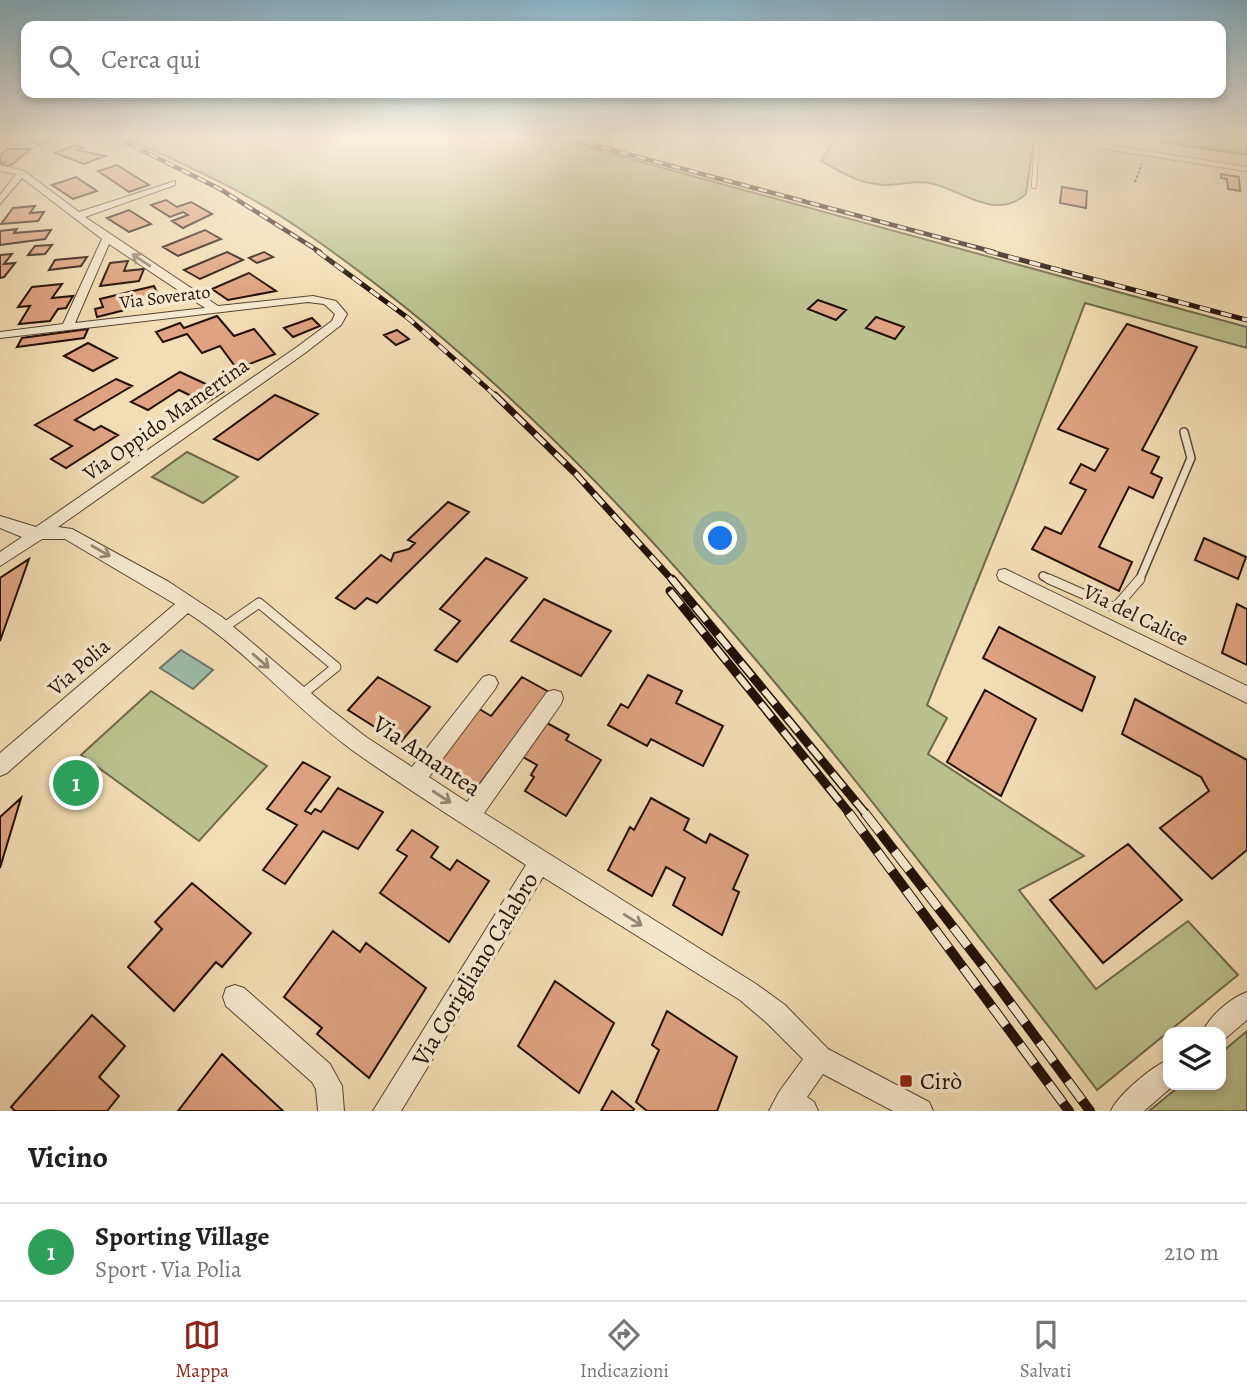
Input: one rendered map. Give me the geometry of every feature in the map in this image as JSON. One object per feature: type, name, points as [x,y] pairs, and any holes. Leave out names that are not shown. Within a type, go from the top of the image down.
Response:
[{"type":"street","points":[[43,190],[107,238],[215,309]]},
{"type":"street","points":[[77,216],[153,190]]},
{"type":"street","points":[[68,326],[107,238]]},
{"type":"street","name":"Via Soverato","points":[[0,335],[308,299],[333,304]]},
{"type":"street","name":"Via Oppido Mamertina","points":[[0,560],[319,337],[340,317],[340,312],[333,304]]},
{"type":"street","name":"Via Amantea","points":[[0,522],[23,532],[67,533],[188,603],[223,628],[343,731],[540,862],[763,1003],[820,1058],[920,1111]]},
{"type":"street","name":"Via del Calice","points":[[1005,575],[1247,695]]},
{"type":"street","name":"Via Polia","points":[[0,766],[188,603]]},
{"type":"street","points":[[415,779],[489,684]]},
{"type":"street","points":[[470,816],[554,698]]},
{"type":"street","name":"Via Corigliano Calabro","points":[[386,1111],[540,862]]},
{"type":"street","points":[[235,998],[321,1073],[329,1086],[331,1111]]},
{"type":"street","points":[[1221,1027],[1247,1004]]},
{"type":"street","points":[[791,1108],[820,1058]]},
{"type":"street","points":[[1124,1111],[1163,1077]]},
{"type":"lane","points":[[1105,625],[1115,608],[1142,577],[1191,458],[1184,432]]},
{"type":"lane","points":[[1043,576],[1115,608]]},
{"type":"lane","points":[[223,628],[259,603],[336,667],[300,695]]},
{"type":"green space","points":[[235,190],[743,190],[1247,327],[1247,348],[1085,303],[1017,483],[927,705],[947,718],[928,754],[1084,856],[1019,890],[1096,989],[1188,921],[1238,975],[1174,1027],[1163,1027],[1163,1036],[1097,1090],[850,774],[727,625],[663,553],[528,415],[456,350],[381,288],[282,217]]},
{"type":"green space","points":[[951,190],[1027,190],[1026,194],[1014,202],[1002,205],[978,201]]},
{"type":"green space","points":[[187,452],[238,477],[203,503],[152,477]]},
{"type":"green space","points":[[151,691],[267,766],[199,841],[81,755]]},
{"type":"green space","points":[[1247,1031],[1247,1111],[1149,1111],[1175,1090],[1226,1090],[1226,1049]]},
{"type":"shaded area","points":[[181,650],[213,670],[193,689],[160,668]]},
{"type":"building","points":[[59,190],[97,191],[73,199]]},
{"type":"building","points":[[1062,190],[1087,191],[1086,208],[1060,203]]},
{"type":"building","points":[[166,200],[177,207],[191,202],[212,214],[183,228],[172,221],[188,215],[183,212],[170,217],[151,205]]},
{"type":"building","points":[[35,206],[30,213],[44,212],[38,221],[1,224],[13,208]]},
{"type":"building","points":[[129,210],[151,224],[129,232],[107,218]]},
{"type":"building","points":[[17,229],[14,233],[51,230],[45,239],[0,245],[0,231]]},
{"type":"building","points":[[205,230],[221,239],[178,256],[163,247]]},
{"type":"building","points":[[52,245],[45,254],[28,255],[35,246]]},
{"type":"building","points":[[227,252],[243,260],[200,279],[184,270]]},
{"type":"building","points":[[264,252],[273,257],[257,263],[249,258]]},
{"type":"building","points":[[12,254],[4,264],[15,263],[4,277],[0,278],[0,255]]},
{"type":"building","points":[[87,257],[81,266],[49,270],[55,260]]},
{"type":"building","points":[[128,261],[124,271],[144,269],[139,281],[100,286],[110,263]]},
{"type":"building","points":[[249,273],[276,291],[228,300],[212,289]]},
{"type":"building","points":[[62,284],[52,298],[73,296],[66,308],[58,309],[50,321],[19,324],[30,306],[18,307],[32,287]]},
{"type":"building","points":[[154,286],[161,301],[97,317],[95,309],[103,307],[100,299]]},
{"type":"building","points":[[818,300],[846,310],[836,320],[808,309]]},
{"type":"building","points":[[217,316],[234,336],[254,329],[275,354],[237,369],[220,346],[202,353],[187,334],[163,342],[156,332],[180,323],[184,328]]},
{"type":"building","points":[[876,317],[904,327],[895,339],[866,328]]},
{"type":"building","points":[[312,318],[320,326],[293,337],[284,328]]},
{"type":"building","points":[[1127,324],[1197,347],[1142,450],[1159,457],[1151,473],[1162,478],[1153,498],[1129,487],[1099,547],[1132,562],[1119,591],[1032,549],[1045,527],[1061,534],[1086,490],[1070,483],[1081,464],[1095,471],[1108,449],[1058,429]]},
{"type":"building","points":[[88,329],[84,338],[17,347],[22,338]]},
{"type":"building","points":[[397,330],[409,339],[396,345],[384,335]]},
{"type":"building","points":[[88,343],[117,358],[93,371],[64,356]]},
{"type":"building","points":[[180,372],[223,392],[206,403],[179,390],[148,410],[131,402]]},
{"type":"building","points":[[116,379],[132,386],[75,420],[94,430],[101,426],[118,435],[66,468],[51,459],[72,446],[35,425]]},
{"type":"building","points":[[275,395],[318,414],[258,460],[214,439]]},
{"type":"building","points":[[448,502],[469,512],[377,603],[367,598],[355,609],[336,598],[381,555],[391,561],[394,553],[409,549],[415,543],[408,540]]},
{"type":"building","points":[[1204,538],[1246,557],[1238,579],[1195,560]]},
{"type":"building","points":[[486,558],[527,578],[457,662],[435,650],[460,621],[440,609]]},
{"type":"building","points":[[29,559],[0,641],[0,578]]},
{"type":"building","points":[[544,599],[611,631],[581,676],[511,641]]},
{"type":"building","points":[[1237,604],[1247,609],[1247,665],[1222,653]]},
{"type":"building","points":[[999,627],[1095,677],[1082,711],[983,658]]},
{"type":"building","points":[[648,675],[682,691],[676,703],[723,726],[703,766],[651,739],[647,746],[608,725],[621,704],[628,708]]},
{"type":"building","points":[[378,677],[430,707],[400,743],[348,710]]},
{"type":"building","points":[[522,677],[549,692],[476,789],[433,760],[476,707],[491,716]]},
{"type":"building","points":[[985,690],[1036,719],[1001,796],[947,762]]},
{"type":"building","points":[[1135,699],[1247,760],[1247,850],[1212,879],[1160,828],[1209,791],[1201,777],[1122,734]]},
{"type":"building","points":[[547,723],[569,735],[566,740],[601,760],[566,816],[525,791],[534,777],[531,775],[537,765],[523,757]]},
{"type":"building","points":[[303,762],[330,777],[305,811],[311,814],[315,809],[321,812],[338,788],[383,812],[358,849],[323,831],[285,884],[263,870],[297,825],[267,809]]},
{"type":"building","points":[[21,798],[0,868],[0,817]]},
{"type":"building","points":[[651,798],[689,819],[684,830],[706,843],[710,834],[748,855],[733,889],[739,892],[722,935],[673,905],[685,878],[666,867],[652,896],[608,870],[630,827],[634,830]]},
{"type":"building","points":[[412,830],[438,847],[431,857],[450,870],[457,860],[489,881],[449,942],[380,893],[407,856],[397,850]]},
{"type":"building","points":[[1128,844],[1182,900],[1103,963],[1050,900]]},
{"type":"building","points":[[192,883],[251,933],[222,967],[216,962],[174,1011],[128,967],[162,929],[155,922]]},
{"type":"building","points":[[333,931],[360,952],[366,943],[426,988],[369,1078],[317,1034],[322,1028],[284,997]]},
{"type":"building","points":[[555,981],[614,1023],[579,1093],[518,1046]]},
{"type":"building","points":[[667,1011],[737,1057],[717,1111],[647,1111],[636,1102],[659,1050],[652,1045]]},
{"type":"building","points":[[92,1015],[125,1046],[99,1077],[119,1096],[107,1111],[15,1111],[11,1107]]},
{"type":"building","points":[[222,1054],[283,1111],[178,1111]]},
{"type":"building","points":[[612,1091],[634,1109],[633,1111],[601,1111]]},
{"type":"railway","points":[[221,190],[320,252]]},
{"type":"railway","points":[[761,190],[994,252]]},
{"type":"railway","points":[[317,251],[408,318],[497,397]]},
{"type":"railway","points":[[987,251],[1247,320]]},
{"type":"railway","points":[[495,395],[576,474],[673,581]]},
{"type":"railway","points":[[672,579],[866,814]]},
{"type":"railway","points":[[670,591],[850,814]]},
{"type":"railway","points":[[849,813],[1069,1111]]},
{"type":"railway","points":[[865,813],[984,967],[1090,1111]]},
{"type":"place","name":"Sporting Village","points":[[76,783]]},
{"type":"place","name":"Cirò","points":[[906,1081]]}]
